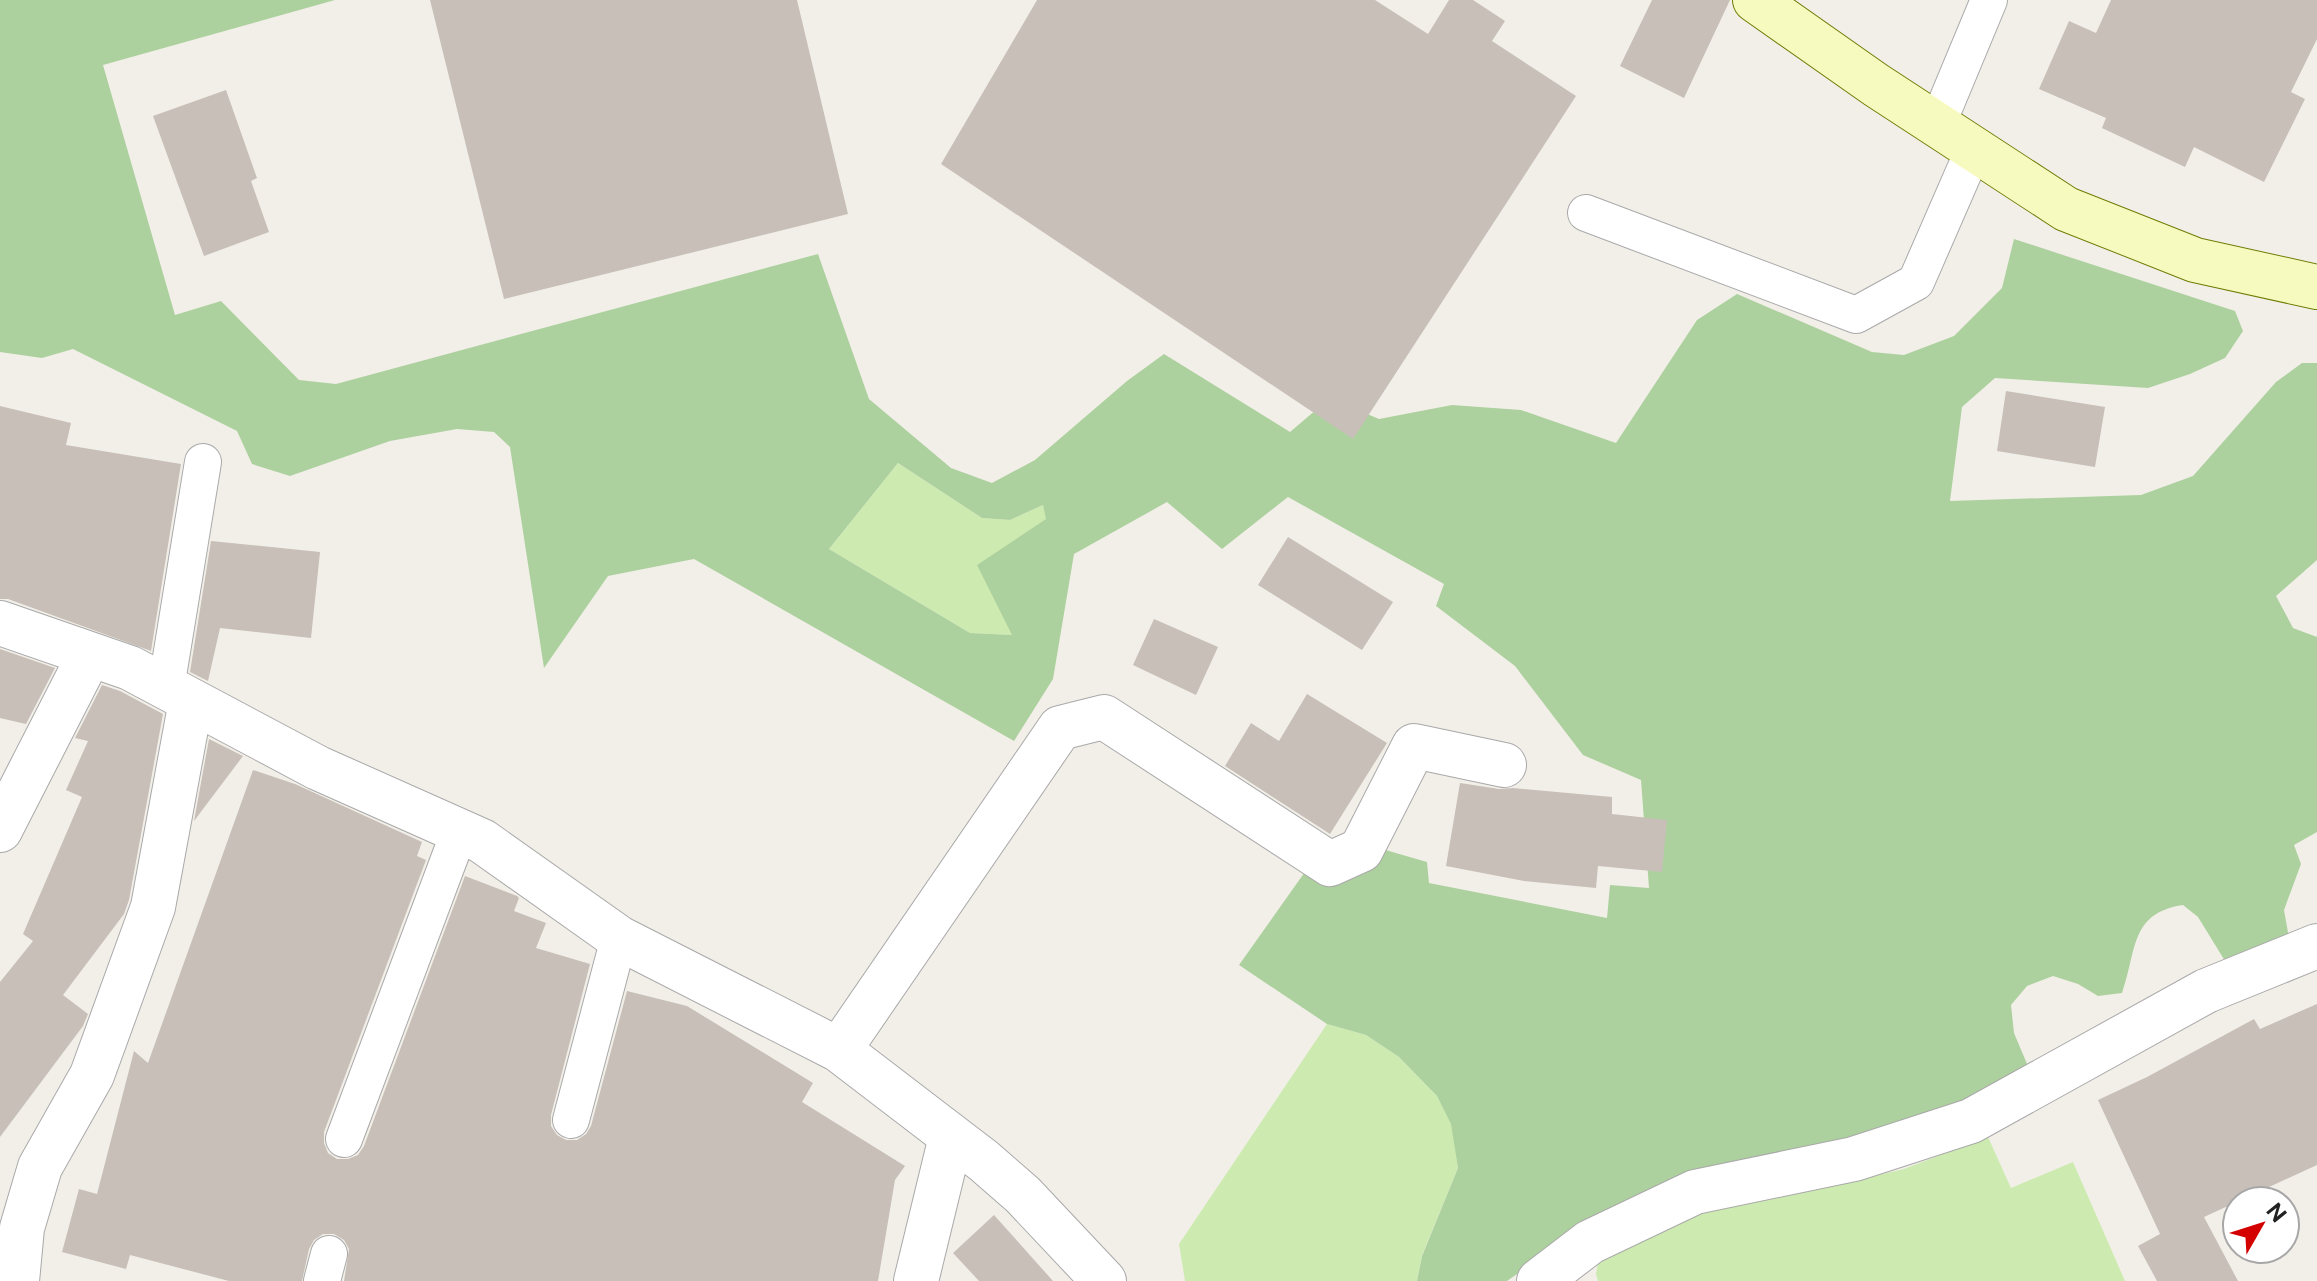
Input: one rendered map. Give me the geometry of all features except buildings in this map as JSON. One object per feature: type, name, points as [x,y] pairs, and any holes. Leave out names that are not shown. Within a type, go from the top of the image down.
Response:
[{"type":"street","points":[[1763,2],[1937,125],[2066,209],[2195,260],[2317,287]]},
{"type":"street","points":[[0,623],[130,668],[318,768],[482,841],[619,938],[839,1050],[1023,1195],[1104,1281]]},
{"type":"street","points":[[0,830],[89,656]]},
{"type":"street","points":[[17,1281],[22,1228],[40,1167],[92,1075],[153,907],[179,694]]},
{"type":"street","points":[[839,1050],[1060,728],[1104,717],[1330,864],[1361,850],[1414,746],[1504,765]]},
{"type":"street","points":[[1539,1281],[1590,1242],[1695,1192],[1854,1159],[1971,1121],[2206,991],[2317,946]]},
{"type":"street","points":[[916,1281],[951,1137]]},
{"type":"lane","points":[[1937,125],[1989,0]]},
{"type":"lane","points":[[1586,213],[1856,315],[1916,282],[1974,149]]},
{"type":"lane","points":[[179,694],[203,462]]},
{"type":"lane","points":[[344,1139],[460,830]]},
{"type":"lane","points":[[571,1120],[619,938]]},
{"type":"green space","points":[[0,0],[335,0],[103,65],[175,315],[221,301],[299,380],[336,384],[818,254],[869,399],[951,468],[992,483],[1035,460],[1127,381],[1164,354],[1290,432],[1330,398],[1379,419],[1452,405],[1521,410],[1616,443],[1697,320],[1737,294],[1872,352],[1904,355],[1954,336],[2002,288],[2014,239],[2235,311],[2243,331],[2225,358],[2148,388],[1995,378],[1962,407],[1950,501],[2141,495],[2193,476],[2276,382],[2302,363],[2317,363],[2317,560],[2276,596],[2293,628],[2317,637],[2317,832],[2294,845],[2301,864],[2284,910],[2289,938],[2225,961],[2198,917],[2183,905],[2165,909],[2144,926],[2122,993],[2098,996],[2078,984],[2053,976],[2027,986],[2011,1005],[2014,1033],[2030,1071],[1939,1113],[1583,1228],[1507,1281],[1417,1281],[1422,1256],[1458,1168],[1451,1124],[1437,1096],[1399,1057],[1366,1035],[1327,1024],[1239,965],[1307,869],[1382,849],[1427,862],[1429,883],[1607,918],[1610,885],[1649,888],[1641,780],[1583,755],[1515,666],[1436,606],[1444,584],[1288,497],[1222,549],[1167,502],[1074,554],[1053,679],[1014,741],[694,559],[608,576],[544,668],[510,447],[494,432],[457,429],[390,441],[290,476],[252,464],[237,431],[73,349],[42,358],[0,352]],"holes":[[[898,463],[982,518],[1010,520],[1043,505],[1046,519],[977,565],[1012,635],[970,633],[829,549]]]},
{"type":"green space","points":[[898,463],[982,518],[1010,520],[1043,505],[1047,519],[1012,635],[970,633],[829,549]]},
{"type":"green space","points":[[1327,1024],[1366,1035],[1399,1057],[1437,1096],[1452,1124],[1458,1168],[1422,1255],[1417,1281],[1185,1281],[1179,1244]]},
{"type":"green space","points":[[1988,1137],[2011,1188],[2073,1162],[2125,1281],[1598,1281],[1599,1257],[1704,1207],[1838,1184],[1904,1169]]}]
